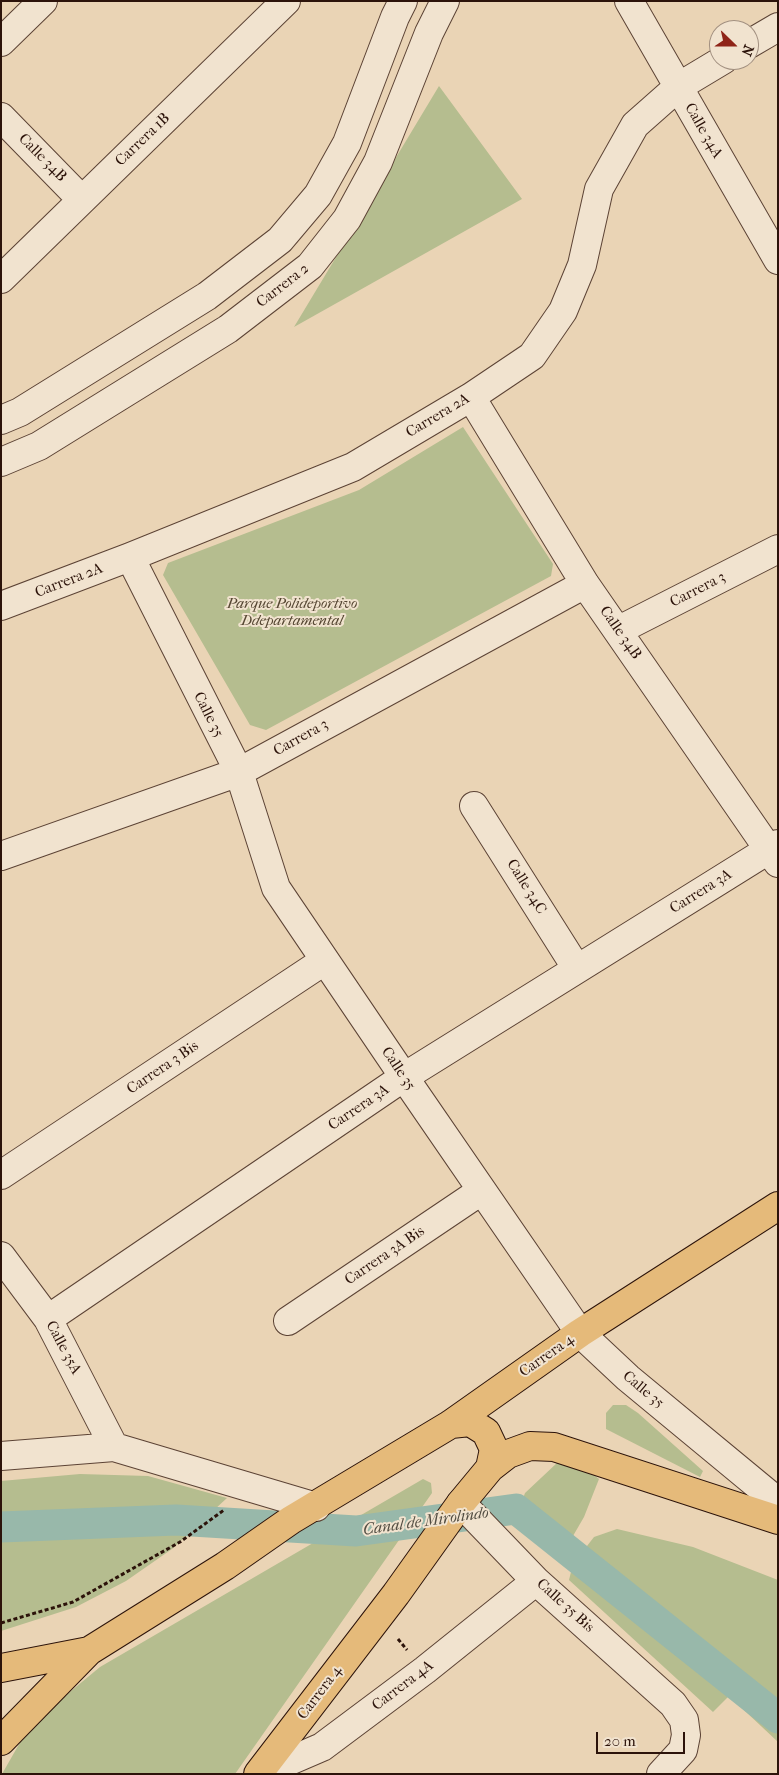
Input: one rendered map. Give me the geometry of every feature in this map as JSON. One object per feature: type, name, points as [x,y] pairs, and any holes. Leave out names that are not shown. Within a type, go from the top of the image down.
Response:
[{"type":"main road","name":"Carrera 4","points":[[1,1668],[89,1651],[226,1566],[292,1520],[451,1424],[580,1333],[778,1206]]},
{"type":"main road","points":[[451,1424],[470,1422],[486,1432],[494,1449],[490,1468]]},
{"type":"main road","points":[[490,1468],[508,1454],[530,1446],[554,1447],[778,1520]]},
{"type":"main road","name":"Carrera 4","points":[[259,1774],[377,1616],[396,1594],[458,1507],[490,1468]]},
{"type":"main road","points":[[1,1741],[89,1651]]},
{"type":"street","points":[[1,42],[43,1]]},
{"type":"street","name":"Carrera 1B","points":[[1,279],[286,1]]},
{"type":"street","name":"Carrera 2","points":[[1,462],[40,446],[228,329],[310,266],[347,219],[378,162],[428,32],[445,1]]},
{"type":"street","name":"Calle 34A","points":[[629,1],[778,260]]},
{"type":"street","points":[[1,420],[20,412],[207,296],[280,240],[318,195],[347,143],[393,6]]},
{"type":"street","points":[[759,38],[778,27]]},
{"type":"street","name":"Carrera 2A","points":[[1,606],[130,557],[352,467],[471,397],[532,356],[558,318],[582,265],[599,189],[635,125],[678,87],[709,68]]},
{"type":"street","name":"Calle 34B","points":[[1,118],[82,200]]},
{"type":"street","name":"Calle 34B","points":[[471,397],[585,584],[775,852]]},
{"type":"street","name":"Carrera 3","points":[[619,630],[778,549]]},
{"type":"street","name":"Calle 35","points":[[130,557],[239,772],[276,888],[481,1191],[580,1333],[628,1378],[778,1502]]},
{"type":"street","name":"Carrera 3","points":[[1,856],[239,772],[585,584]]},
{"type":"street","name":"Calle 34C","points":[[474,806],[577,969]]},
{"type":"street","name":"Carrera 3A","points":[[48,1319],[404,1078],[577,969],[775,852]]},
{"type":"street","name":"Carrera 3 Bis","points":[[1,1175],[324,961]]},
{"type":"street","name":"Carrera 3A Bis","points":[[288,1321],[481,1191]]},
{"type":"street","name":"Calle 35A","points":[[1,1256],[48,1319],[114,1447]]},
{"type":"street","points":[[1,1456],[114,1447],[316,1507]]},
{"type":"street","name":"Calle 35 Bis","points":[[458,1507],[536,1581],[673,1704],[684,1720],[686,1735],[682,1750],[661,1774]]},
{"type":"street","name":"Carrera 4A","points":[[259,1774],[322,1747],[425,1670],[536,1581]]},
{"type":"path","points":[[1,1623],[73,1602],[180,1542],[230,1505]]},
{"type":"path","points":[[377,1616],[425,1670]]},
{"type":"green space","points":[[439,86],[522,199],[294,327]]},
{"type":"green space","name":"Parque Polideportivo Ddepartamental","points":[[463,427],[553,564],[551,576],[266,730],[250,725],[163,575],[168,563],[359,490]]},
{"type":"green space","points":[[613,1405],[626,1405],[638,1413],[703,1471],[700,1477],[606,1429],[606,1413]]},
{"type":"green space","points":[[558,1462],[580,1464],[599,1479],[584,1517],[559,1560],[544,1532],[516,1517],[525,1493]]},
{"type":"green space","points":[[80,1474],[148,1476],[227,1498],[172,1549],[126,1581],[76,1607],[1,1631],[1,1481]]},
{"type":"green space","points":[[423,1479],[431,1483],[432,1493],[235,1774],[2,1774],[30,1725],[100,1667]]},
{"type":"green space","points":[[617,1529],[693,1547],[778,1580],[778,1742],[729,1696],[713,1712],[569,1580],[573,1564],[594,1537]]},
{"type":"waterway","name":"Canal de Mirolindo","points":[[1,1527],[176,1520],[356,1531],[516,1509],[778,1718]]}]
